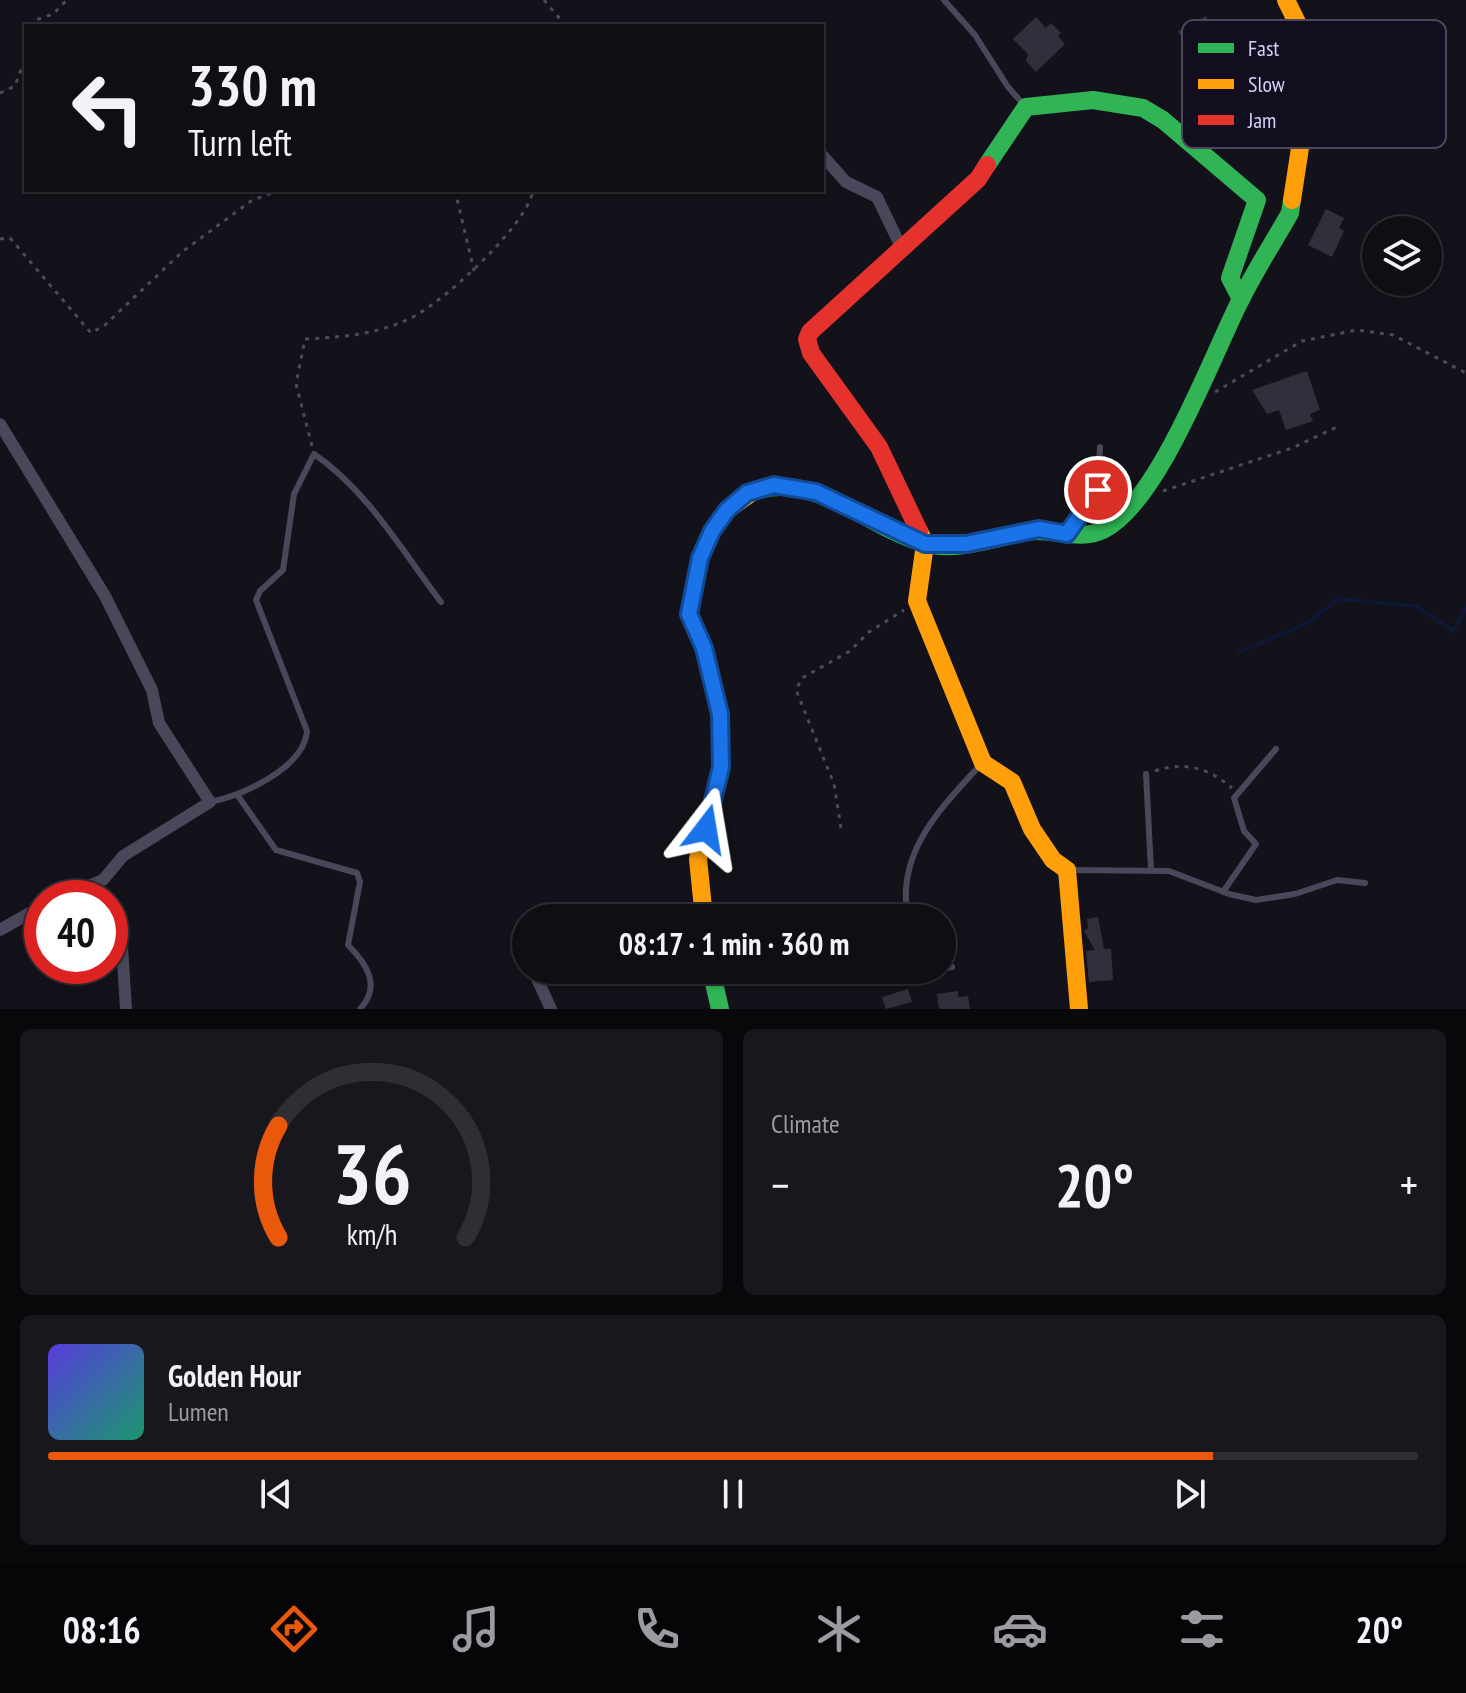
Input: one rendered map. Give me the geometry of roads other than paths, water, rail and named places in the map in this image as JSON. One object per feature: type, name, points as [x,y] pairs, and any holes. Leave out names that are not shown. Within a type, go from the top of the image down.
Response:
[{"type":"street","points":[[1286,0],[1296,20]]},
{"type":"street","points":[[1079,1009],[1067,870],[1053,860],[1032,829],[1012,782],[983,763],[917,601],[925,544],[879,447],[811,353],[807,339],[810,332],[978,179],[1026,107],[1073,99],[1117,102],[1158,116],[1182,139]]},
{"type":"street","points":[[1191,148],[1247,187],[1257,200],[1230,278],[1241,299]]},
{"type":"street","points":[[703,904],[698,859],[721,767],[720,714],[704,648],[689,614],[700,558],[712,531],[727,510],[747,493],[774,485],[816,492],[925,544],[966,544],[1039,529],[1067,534],[1101,531],[1120,519],[1143,492],[1241,299],[1290,213],[1300,148]]},
{"type":"street","points":[[824,157],[846,182],[877,197],[902,249]]},
{"type":"street","points":[[0,424],[105,596],[152,690],[159,723],[210,802],[123,856],[103,880]]},
{"type":"street","points":[[0,930],[24,916]]},
{"type":"street","points":[[124,984],[126,1009]]},
{"type":"street","points":[[539,984],[551,1009]]},
{"type":"street","points":[[714,984],[720,1009]]},
{"type":"lane","points":[[944,0],[975,35],[1008,87],[1026,107]]},
{"type":"lane","points":[[1067,534],[1098,490],[1100,447]]},
{"type":"lane","points":[[210,802],[238,796],[296,758],[306,746],[307,731],[256,600],[260,591],[283,570],[294,494],[314,454],[331,466],[361,498],[441,602]]},
{"type":"lane","points":[[1223,892],[1256,844],[1244,831],[1234,798],[1276,749]]},
{"type":"lane","points":[[907,904],[905,885],[919,839],[934,815],[983,763]]},
{"type":"lane","points":[[1146,774],[1151,870]]},
{"type":"lane","points":[[238,796],[276,850],[357,873],[360,882],[348,945],[368,965],[371,989],[368,1001],[360,1009]]},
{"type":"lane","points":[[1067,870],[1169,871],[1223,892],[1256,900],[1295,894],[1337,880],[1365,883]]},
{"type":"waterway","points":[[1239,652],[1306,624],[1338,599],[1416,606],[1453,631],[1466,607]]}]
